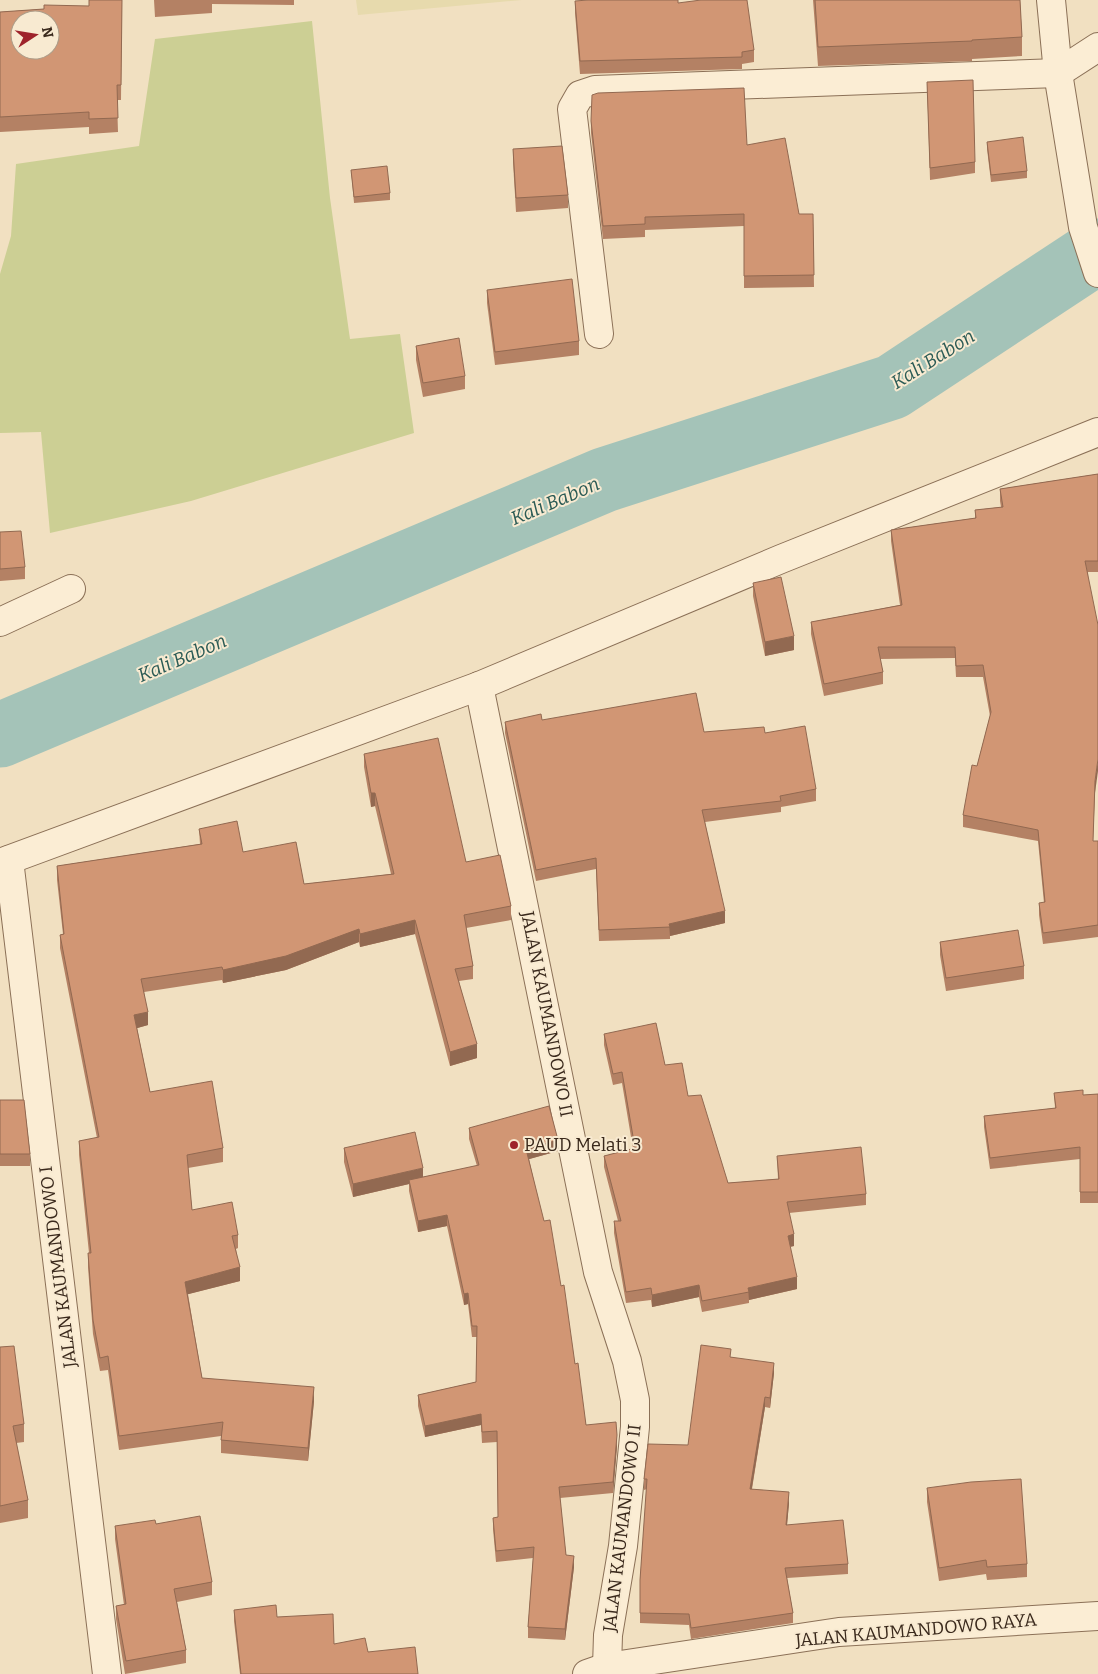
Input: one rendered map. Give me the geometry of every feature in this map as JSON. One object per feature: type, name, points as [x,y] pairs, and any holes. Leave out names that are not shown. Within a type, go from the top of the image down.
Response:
[{"type":"street","points":[[1051,0],[1058,73],[1082,227],[1098,273]]},
{"type":"street","points":[[599,334],[572,109],[580,95],[595,90],[1058,73],[1098,46]]},
{"type":"street","points":[[5,862],[479,686],[781,559],[1098,432]]},
{"type":"street","points":[[0,622],[71,589]]},
{"type":"street","name":"JALAN KAUMANDOWO II","points":[[479,686],[598,1272],[627,1361],[635,1400],[635,1427],[625,1528],[608,1635],[597,1671]]},
{"type":"street","name":"JALAN KAUMANDOWO I","points":[[5,862],[107,1674]]},
{"type":"street","name":"JALAN KAUMANDOWO RAYA","points":[[597,1671],[839,1632],[1098,1616]]},
{"type":"shaded area","points":[[356,0],[522,0],[358,15]]},
{"type":"green space","points":[[312,21],[330,198],[350,339],[400,334],[414,433],[191,501],[50,533],[41,432],[0,433],[0,274],[11,236],[16,164],[139,146],[155,39]]},
{"type":"building","points":[[89,0],[122,0],[121,85],[117,85],[118,118],[89,119],[89,112],[0,117],[0,12],[10,11],[10,60],[60,60],[60,10],[29,10],[44,9],[44,5],[89,6]]},
{"type":"building","points":[[678,0],[678,3],[701,0],[747,0],[754,50],[742,52],[742,57],[580,61],[575,1]]},
{"type":"building","points":[[815,0],[1020,0],[1022,37],[972,41],[818,47]]},
{"type":"building","points":[[973,80],[975,162],[930,168],[927,82]]},
{"type":"building","points":[[744,88],[747,145],[785,138],[799,214],[813,214],[814,275],[744,276],[744,214],[645,217],[645,224],[603,226],[591,121],[592,95],[598,93]]},
{"type":"building","points":[[1023,137],[1027,171],[991,175],[987,142]]},
{"type":"building","points":[[562,146],[568,195],[516,198],[513,149]]},
{"type":"building","points":[[387,166],[390,193],[354,197],[351,170]]},
{"type":"building","points":[[572,279],[579,341],[495,352],[487,290]]},
{"type":"building","points":[[459,338],[465,376],[423,383],[416,346]]},
{"type":"building","points":[[1098,474],[1098,561],[1085,561],[1098,625],[1098,759],[1095,781],[1093,841],[1098,841],[1098,925],[1043,933],[1039,903],[1045,902],[1038,830],[963,815],[972,765],[977,766],[991,712],[983,665],[956,666],[955,647],[878,647],[883,672],[824,684],[811,622],[902,605],[891,530],[976,518],[975,510],[1003,507],[1000,489]]},
{"type":"building","points":[[21,531],[25,567],[0,569],[0,532]]},
{"type":"building","points":[[781,577],[794,636],[765,642],[753,583]]},
{"type":"building","points":[[696,693],[704,732],[764,727],[765,733],[805,726],[816,789],[780,796],[781,801],[702,810],[725,911],[669,924],[670,927],[599,930],[596,858],[536,870],[505,722],[541,714],[542,720]]},
{"type":"building","points":[[438,738],[466,862],[500,855],[511,906],[464,915],[473,966],[455,969],[477,1044],[450,1052],[415,920],[360,934],[359,929],[286,956],[223,970],[222,967],[141,979],[148,1012],[134,1015],[150,1092],[212,1081],[223,1148],[187,1155],[192,1210],[232,1202],[238,1235],[232,1236],[240,1267],[185,1282],[202,1378],[314,1387],[308,1448],[221,1440],[223,1422],[119,1436],[108,1356],[100,1358],[93,1320],[88,1253],[91,1253],[79,1141],[99,1137],[60,935],[64,934],[57,866],[202,844],[199,829],[237,821],[243,852],[296,842],[304,884],[394,874],[375,793],[371,793],[364,754]]},
{"type":"building","points":[[1018,930],[1024,966],[946,978],[940,942]]},
{"type":"building","points":[[656,1023],[665,1065],[682,1063],[688,1096],[701,1095],[728,1183],[779,1179],[777,1156],[861,1147],[866,1194],[787,1202],[794,1234],[788,1236],[797,1277],[748,1288],[749,1292],[702,1301],[699,1285],[652,1295],[651,1288],[626,1292],[614,1221],[621,1221],[604,1156],[635,1148],[622,1072],[613,1074],[604,1034]]},
{"type":"building","points":[[1083,1090],[1083,1095],[1098,1094],[1098,1192],[1080,1192],[1080,1147],[990,1158],[984,1116],[1056,1108],[1054,1093]]},
{"type":"building","points":[[0,1100],[24,1100],[30,1154],[0,1154]]},
{"type":"building","points":[[549,1106],[558,1140],[526,1149],[544,1221],[550,1220],[561,1286],[564,1285],[575,1364],[578,1363],[586,1425],[616,1422],[617,1435],[613,1482],[559,1487],[566,1555],[574,1556],[565,1629],[528,1627],[534,1547],[496,1551],[493,1518],[498,1517],[497,1431],[482,1432],[481,1414],[425,1426],[418,1395],[476,1382],[477,1326],[472,1326],[468,1293],[464,1294],[447,1215],[418,1221],[409,1180],[479,1165],[469,1128]]},
{"type":"building","points":[[415,1132],[423,1168],[353,1184],[344,1148]]},
{"type":"building","points":[[701,1345],[731,1349],[730,1357],[774,1363],[770,1398],[765,1397],[750,1489],[789,1492],[786,1525],[843,1520],[848,1564],[785,1568],[793,1613],[691,1628],[689,1614],[640,1613],[640,1580],[647,1479],[644,1479],[648,1444],[688,1445]]},
{"type":"building","points":[[14,1346],[24,1424],[13,1426],[28,1500],[0,1506],[0,1347]]},
{"type":"building","points":[[1021,1479],[1027,1564],[987,1567],[986,1560],[939,1568],[927,1488],[971,1482]]},
{"type":"building","points":[[200,1516],[212,1582],[174,1589],[186,1650],[126,1661],[116,1606],[126,1604],[115,1526],[155,1520],[156,1524]]},
{"type":"building","points":[[276,1605],[277,1617],[333,1614],[334,1644],[365,1638],[368,1652],[415,1647],[418,1674],[241,1674],[234,1610]]},
{"type":"waterway","name":"Kali Babon","points":[[0,735],[604,480],[892,387],[1098,251]]},
{"type":"place","name":"PAUD Melati 3","points":[[514,1145]]}]
